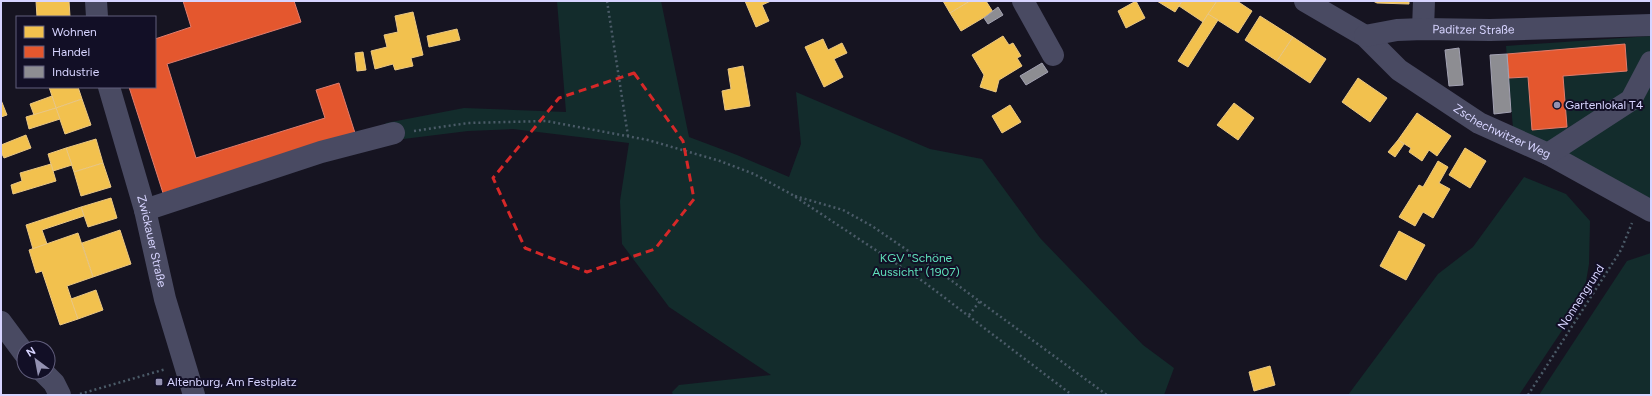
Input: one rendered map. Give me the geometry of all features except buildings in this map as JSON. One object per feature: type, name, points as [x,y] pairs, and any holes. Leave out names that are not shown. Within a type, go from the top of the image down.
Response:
[{"type":"street","points":[[96,1],[97,16]]},
{"type":"street","points":[[1023,1],[1053,55]]},
{"type":"street","points":[[1305,1],[1365,36]]},
{"type":"street","points":[[1423,29],[1424,1]]},
{"type":"street","name":"Paditzer Straße","points":[[1365,36],[1397,30],[1490,30],[1651,25]]},
{"type":"street","name":"Zschechwitzer Weg","points":[[1365,36],[1399,70],[1479,123],[1548,154],[1645,208]]},
{"type":"street","points":[[1548,154],[1631,100],[1651,62]]},
{"type":"street","name":"Zwickauer Straße","points":[[109,88],[145,210],[165,299],[194,395]]},
{"type":"street","points":[[145,210],[321,152],[394,134]]},
{"type":"street","points":[[1,322],[16,342]]},
{"type":"street","points":[[52,380],[60,395]]},
{"type":"path","points":[[607,1],[628,136]]},
{"type":"path","points":[[394,134],[468,123],[546,121],[648,140],[720,161],[754,174],[791,194],[924,282],[1072,395]]},
{"type":"path","points":[[791,194],[843,210],[872,226],[980,301],[1107,395]]},
{"type":"path","name":"Nonnengrund","points":[[1528,395],[1621,250],[1645,208]]},
{"type":"path","points":[[970,316],[980,301]]},
{"type":"path","points":[[78,395],[184,363]]},
{"type":"highlighted area","points":[[634,73],[683,141],[694,199],[655,249],[587,272],[525,248],[493,178],[559,98]]},
{"type":"green space","name":"KGV \"Schöne Aussicht\" (1907)","points":[[557,1],[661,1],[689,137],[789,177],[801,144],[796,92],[930,149],[982,159],[1040,238],[1143,345],[1174,368],[1164,395],[673,395],[672,392],[679,385],[771,375],[669,307],[622,244],[620,201],[629,143],[513,129],[468,131],[371,143],[386,123],[464,108],[566,112]]},
{"type":"green space","points":[[1651,36],[1651,199],[1513,128],[1506,46]]},
{"type":"green space","points":[[1524,177],[1566,194],[1590,221],[1589,264],[1583,299],[1519,395],[1348,395],[1438,274],[1473,247]]},
{"type":"green space","points":[[1651,253],[1651,395],[1539,395],[1627,261]]},
{"type":"place","name":"Gartenlokal T4","points":[[1557,105]]},
{"type":"place","name":"Altenburg, Am Festplatz","points":[[159,382]]}]
